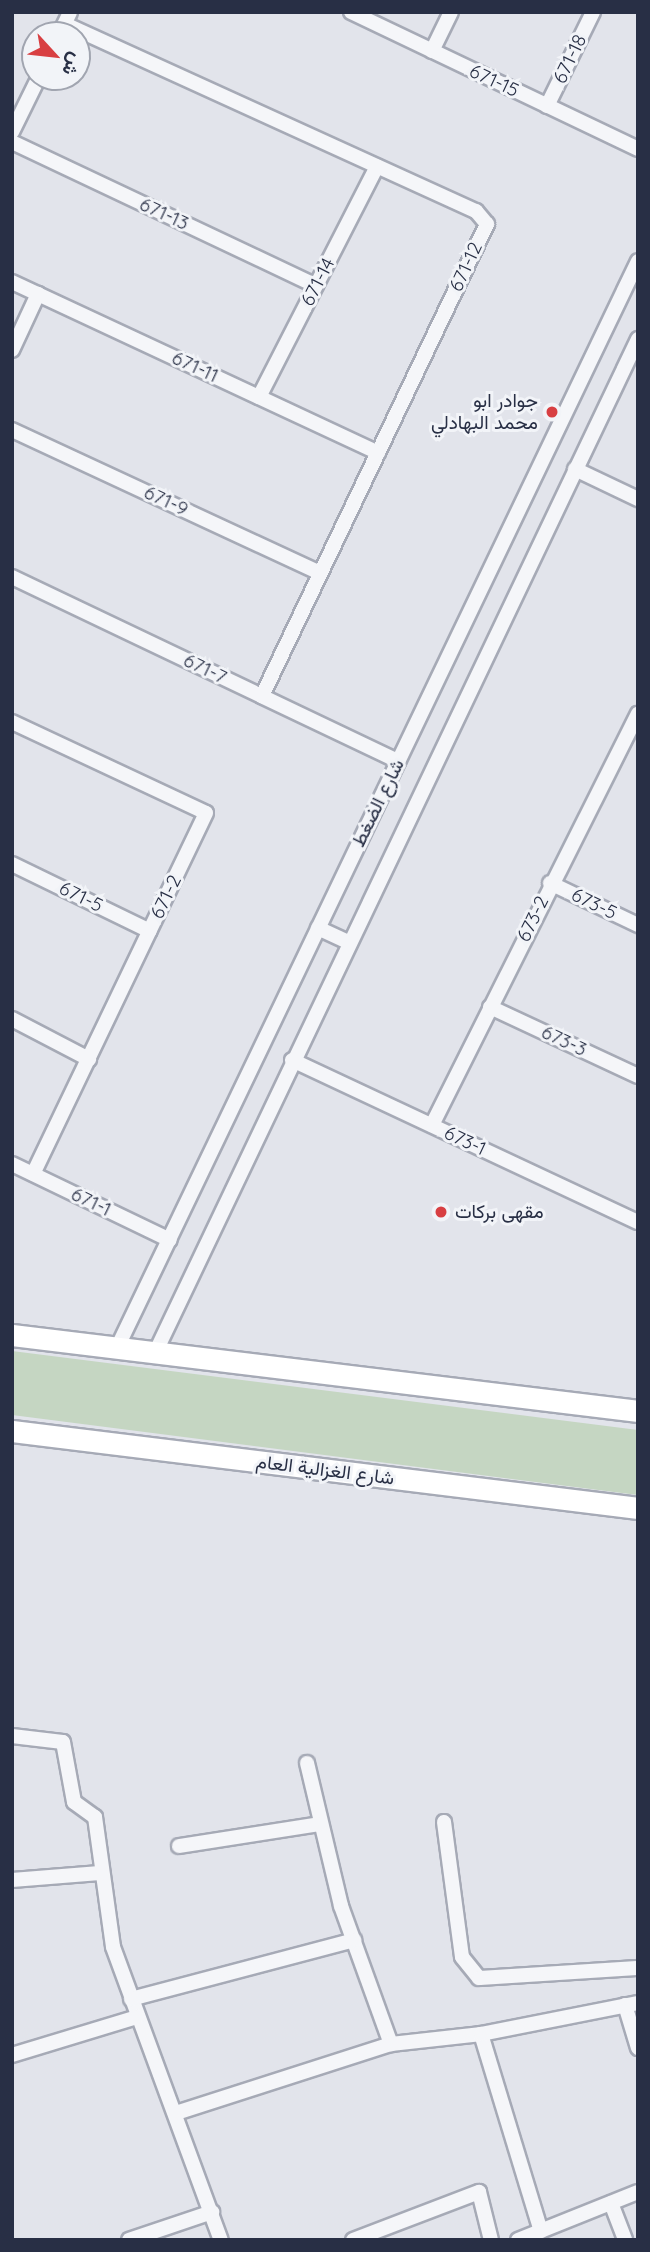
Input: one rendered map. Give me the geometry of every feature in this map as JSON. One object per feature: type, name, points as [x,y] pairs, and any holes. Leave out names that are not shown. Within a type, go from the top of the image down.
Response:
[{"type":"main road","points":[[12,1335],[157,1349],[638,1411]]},
{"type":"main road","name":"شارع الغزالية العام","points":[[12,1431],[638,1508]]},
{"type":"street","name":"671-15","points":[[351,12],[638,149]]},
{"type":"street","points":[[432,51],[451,12]]},
{"type":"street","name":"671-18","points":[[547,106],[593,12]]},
{"type":"street","name":"671-12","points":[[91,36],[476,211],[486,224],[261,696]]},
{"type":"street","points":[[12,132],[32,91]]},
{"type":"street","name":"671-13","points":[[12,142],[316,286]]},
{"type":"street","name":"671-14","points":[[259,397],[377,166]]},
{"type":"street","name":"شارع الضغط","points":[[118,1346],[638,261]]},
{"type":"street","name":"671-11","points":[[12,282],[377,453]]},
{"type":"street","points":[[12,350],[38,295]]},
{"type":"street","name":"شارع الضغط","points":[[157,1349],[348,942],[638,339]]},
{"type":"street","name":"671-9","points":[[12,430],[320,573]]},
{"type":"street","points":[[575,469],[638,499]]},
{"type":"street","name":"671-7","points":[[12,577],[398,761]]},
{"type":"street","name":"673-2","points":[[432,1125],[550,883],[638,714]]},
{"type":"street","name":"671-2","points":[[12,722],[206,813],[33,1174]]},
{"type":"street","name":"671-5","points":[[12,863],[150,930]]},
{"type":"street","name":"673-5","points":[[550,883],[638,925]]},
{"type":"street","points":[[318,928],[348,942]]},
{"type":"street","name":"673-3","points":[[490,1007],[638,1076]]},
{"type":"street","points":[[12,1019],[89,1059]]},
{"type":"street","name":"673-1","points":[[292,1060],[638,1222]]},
{"type":"street","name":"671-1","points":[[12,1164],[170,1240]]},
{"type":"street","points":[[12,1737],[62,1742],[74,1802],[99,1826],[100,1873],[113,1947],[221,2240]]},
{"type":"street","points":[[307,1763],[320,1824],[354,1940],[391,2044]]},
{"type":"street","points":[[443,1822],[462,1957],[480,1978],[638,1968]]},
{"type":"street","points":[[179,1846],[320,1824]]},
{"type":"street","points":[[12,1880],[100,1873]]},
{"type":"street","points":[[131,1999],[354,1940]]},
{"type":"street","points":[[176,2113],[391,2044],[481,2034],[631,2004],[638,2048]]},
{"type":"street","points":[[12,2055],[137,2017]]},
{"type":"street","points":[[481,2034],[541,2231]]},
{"type":"street","points":[[353,2240],[479,2192],[491,2240]]},
{"type":"street","points":[[519,2240],[638,2192]]},
{"type":"street","points":[[611,2203],[625,2240]]},
{"type":"street","points":[[129,2240],[212,2212]]},
{"type":"green space","points":[[12,1351],[638,1430],[638,1495],[12,1415]]},
{"type":"place","name":"جوادر ابو محمد البهادلي","points":[[552,412]]},
{"type":"place","name":"مقهى بركات","points":[[441,1212]]}]
